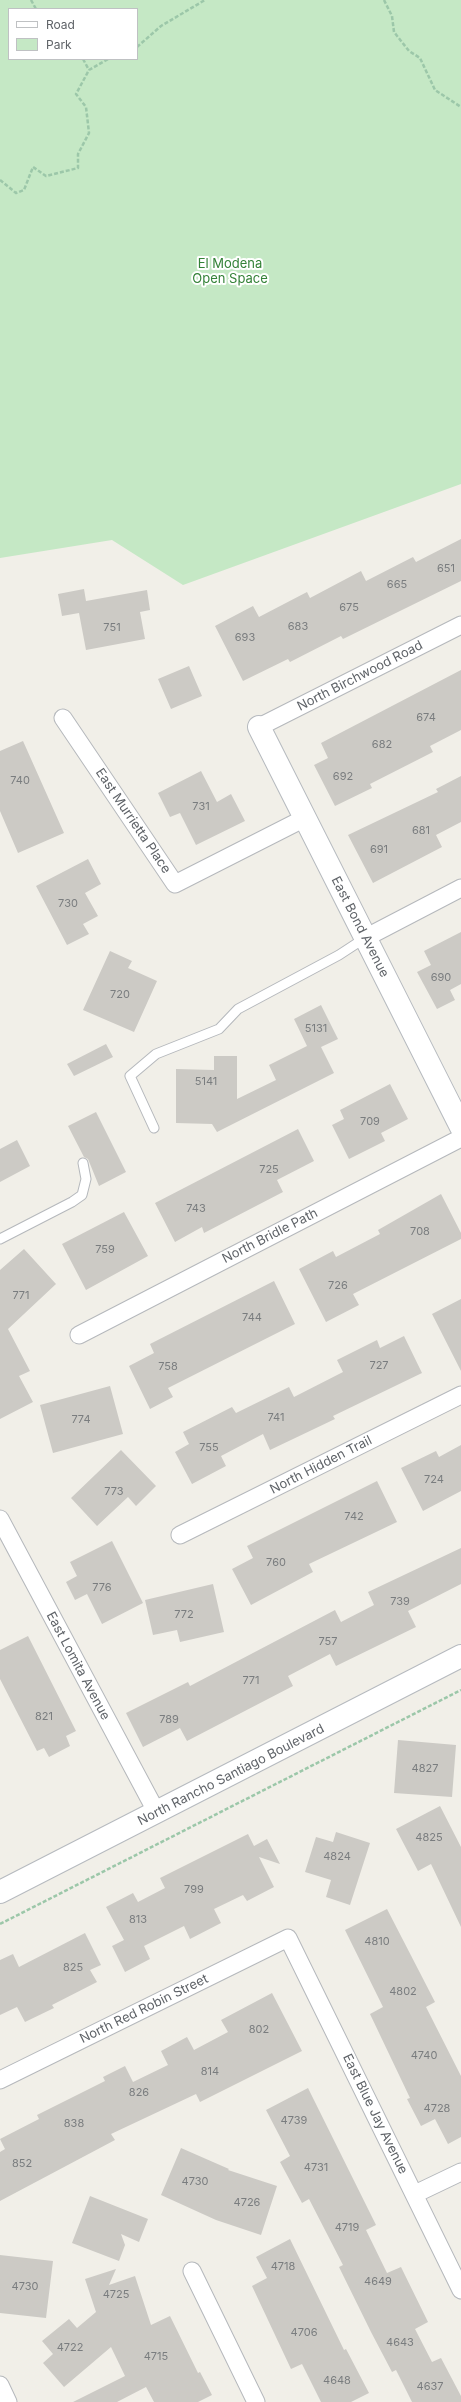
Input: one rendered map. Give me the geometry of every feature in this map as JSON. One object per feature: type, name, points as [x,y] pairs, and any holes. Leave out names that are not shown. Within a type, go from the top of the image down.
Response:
[{"type":"street","name":"North Birchwood Road","points":[[259,727],[461,625]]},
{"type":"street","name":"East Murrietta Place","points":[[62,718],[175,884],[305,818]]},
{"type":"street","name":"East Bond Avenue","points":[[259,727],[461,1128]]},
{"type":"street","points":[[365,938],[461,888]]},
{"type":"street","name":"North Bridle Path","points":[[79,1335],[461,1138]]},
{"type":"street","name":"North Hidden Trail","points":[[180,1535],[461,1395]]},
{"type":"street","name":"East Lomita Avenue","points":[[0,1519],[157,1813]]},
{"type":"street","name":"North Rancho Santiago Boulevard","points":[[0,1892],[157,1813],[461,1656]]},
{"type":"street","name":"North Red Robin Street","points":[[0,2080],[288,1938]]},
{"type":"street","name":"East Blue Jay Avenue","points":[[288,1938],[461,2290]]},
{"type":"street","points":[[415,2194],[461,2172]]},
{"type":"street","points":[[192,2271],[256,2402]]},
{"type":"street","points":[[0,2385],[8,2402]]},
{"type":"lane","points":[[154,1128],[130,1076],[156,1054],[220,1029],[238,1009],[338,955],[365,938]]},
{"type":"lane","points":[[0,1239],[72,1202],[82,1195],[86,1179],[83,1163]]},
{"type":"path","points":[[138,46],[161,26],[205,0]]},
{"type":"path","points":[[384,0],[392,16],[394,32],[409,51],[420,58],[435,90],[461,107]]},
{"type":"path","points":[[83,60],[89,70]]},
{"type":"path","points":[[0,180],[16,193],[24,190],[33,167],[46,176],[78,168],[78,154],[89,132],[86,106],[76,94],[89,70],[106,60]]},
{"type":"path","points":[[0,1924],[461,1690]]},
{"type":"green space","name":"El Modena Open Space","points":[[0,0],[461,0],[461,484],[183,585],[112,540],[0,558]]},
{"type":"building","points":[[461,539],[461,581],[343,639],[341,636],[290,662],[288,659],[243,681],[215,626],[253,606],[259,617],[307,592],[310,598],[361,571],[366,581],[413,557],[416,562]]},
{"type":"building","points":[[84,589],[86,601],[147,590],[150,610],[140,612],[145,639],[86,650],[79,613],[62,616],[58,594]]},
{"type":"building","points":[[189,666],[202,696],[171,709],[158,679]]},
{"type":"building","points":[[461,670],[461,730],[430,746],[433,752],[370,784],[372,788],[335,806],[314,765],[328,758],[321,743]]},
{"type":"building","points":[[23,741],[64,833],[18,853],[0,811],[0,751]]},
{"type":"building","points":[[201,771],[217,802],[231,794],[245,821],[196,845],[180,813],[170,817],[158,793]]},
{"type":"building","points":[[461,776],[461,822],[436,835],[442,847],[373,883],[348,835],[438,792],[436,789]]},
{"type":"building","points":[[88,859],[101,884],[85,893],[98,916],[83,924],[89,934],[67,945],[36,886]]},
{"type":"building","points":[[461,932],[461,984],[450,990],[455,1000],[437,1009],[417,972],[431,965],[424,951]]},
{"type":"building","points":[[110,951],[132,961],[128,968],[157,981],[134,1032],[83,1010]]},
{"type":"building","points":[[321,1005],[338,1039],[321,1047],[334,1073],[217,1132],[212,1124],[176,1123],[176,1069],[214,1070],[214,1056],[237,1056],[237,1099],[276,1080],[269,1065],[307,1046],[294,1019]]},
{"type":"building","points":[[106,1044],[113,1057],[74,1076],[67,1064]]},
{"type":"building","points":[[390,1084],[408,1119],[381,1133],[385,1141],[349,1159],[332,1125],[344,1119],[340,1110]]},
{"type":"building","points":[[96,1112],[126,1172],[99,1186],[88,1159],[84,1157],[68,1126]]},
{"type":"building","points":[[298,1129],[314,1161],[277,1180],[283,1192],[204,1233],[202,1227],[175,1242],[155,1203]]},
{"type":"building","points":[[17,1140],[30,1166],[0,1182],[0,1149]]},
{"type":"building","points":[[441,1194],[461,1233],[461,1239],[353,1294],[359,1305],[326,1322],[299,1269],[333,1251],[336,1257],[380,1234],[378,1230]]},
{"type":"building","points":[[124,1212],[148,1256],[86,1290],[62,1244]]},
{"type":"building","points":[[24,1249],[56,1284],[8,1329],[30,1371],[19,1376],[33,1402],[0,1419],[0,1270]]},
{"type":"building","points":[[274,1281],[295,1324],[168,1388],[173,1397],[150,1409],[129,1366],[154,1353],[150,1344]]},
{"type":"building","points":[[461,1299],[461,1371],[432,1314]]},
{"type":"building","points":[[404,1336],[422,1373],[333,1416],[335,1419],[270,1450],[263,1434],[221,1456],[226,1466],[192,1484],[175,1452],[189,1444],[183,1432],[232,1407],[236,1413],[289,1387],[294,1397],[343,1372],[337,1360],[377,1340],[380,1348]]},
{"type":"building","points":[[110,1386],[123,1434],[53,1453],[40,1405]]},
{"type":"building","points":[[461,1445],[461,1491],[423,1511],[401,1468],[436,1451],[439,1457]]},
{"type":"building","points":[[121,1450],[156,1486],[136,1506],[128,1497],[97,1526],[71,1498]]},
{"type":"building","points":[[377,1481],[397,1522],[309,1564],[313,1572],[251,1605],[232,1569],[253,1558],[247,1546]]},
{"type":"building","points":[[112,1541],[143,1603],[102,1624],[87,1594],[75,1600],[66,1582],[77,1576],[70,1562]]},
{"type":"building","points":[[461,1548],[461,1584],[408,1611],[416,1627],[336,1666],[330,1654],[288,1676],[293,1686],[187,1741],[180,1728],[143,1747],[126,1713],[188,1682],[190,1686],[335,1610],[341,1622],[374,1605],[368,1592]]},
{"type":"building","points":[[213,1584],[224,1632],[180,1642],[177,1630],[153,1635],[145,1600]]},
{"type":"building","points":[[28,1636],[76,1731],[66,1736],[70,1746],[49,1757],[44,1748],[37,1751],[0,1679],[0,1650]]},
{"type":"building","points":[[398,1740],[456,1745],[452,1797],[394,1793]]},
{"type":"building","points":[[440,1806],[461,1847],[461,1927],[431,1864],[418,1871],[396,1829]]},
{"type":"building","points":[[336,1832],[370,1843],[350,1905],[326,1897],[331,1880],[305,1872],[316,1837],[333,1842]]},
{"type":"building","points":[[248,1834],[254,1846],[267,1839],[280,1864],[259,1857],[274,1887],[247,1901],[243,1895],[214,1909],[221,1923],[190,1939],[184,1926],[144,1946],[150,1959],[125,1972],[112,1946],[124,1940],[106,1907],[133,1893],[138,1902],[165,1888],[160,1878]]},
{"type":"building","points":[[387,1909],[435,2002],[426,2007],[461,2076],[461,2137],[448,2144],[435,2119],[421,2126],[407,2099],[410,2098],[370,2014],[383,2007],[345,1930]]},
{"type":"building","points":[[85,1933],[101,1965],[90,1970],[97,1982],[52,2005],[54,2008],[25,2022],[17,2007],[0,2015],[0,1960],[13,1954],[19,1967]]},
{"type":"building","points":[[272,1993],[302,2051],[200,2102],[196,2094],[111,2134],[115,2140],[0,2201],[0,2152],[5,2149],[0,2139],[39,2119],[37,2115],[105,2081],[103,2077],[125,2066],[133,2082],[168,2065],[161,2051],[187,2037],[194,2050],[228,2032],[221,2020]]},
{"type":"building","points":[[308,2088],[376,2225],[366,2230],[387,2273],[401,2267],[428,2322],[415,2329],[432,2362],[441,2358],[461,2396],[461,2402],[412,2402],[396,2370],[392,2372],[371,2332],[339,2267],[343,2265],[309,2199],[302,2203],[280,2162],[290,2156],[266,2110]]},
{"type":"building","points":[[181,2148],[229,2169],[228,2170],[277,2186],[261,2235],[216,2220],[161,2195]]},
{"type":"building","points":[[90,2196],[148,2219],[139,2242],[121,2234],[125,2245],[119,2261],[72,2243]]},
{"type":"building","points":[[290,2239],[344,2350],[346,2349],[369,2393],[351,2402],[321,2402],[302,2364],[291,2369],[252,2286],[267,2278],[256,2257]]},
{"type":"building","points":[[0,2255],[53,2261],[46,2318],[0,2313]]},
{"type":"building","points":[[116,2269],[109,2285],[135,2276],[151,2325],[170,2316],[198,2373],[200,2372],[212,2395],[198,2402],[154,2402],[146,2387],[117,2402],[73,2402],[125,2376],[111,2347],[64,2387],[43,2363],[53,2354],[42,2341],[69,2319],[77,2328],[96,2312],[85,2279]]}]
